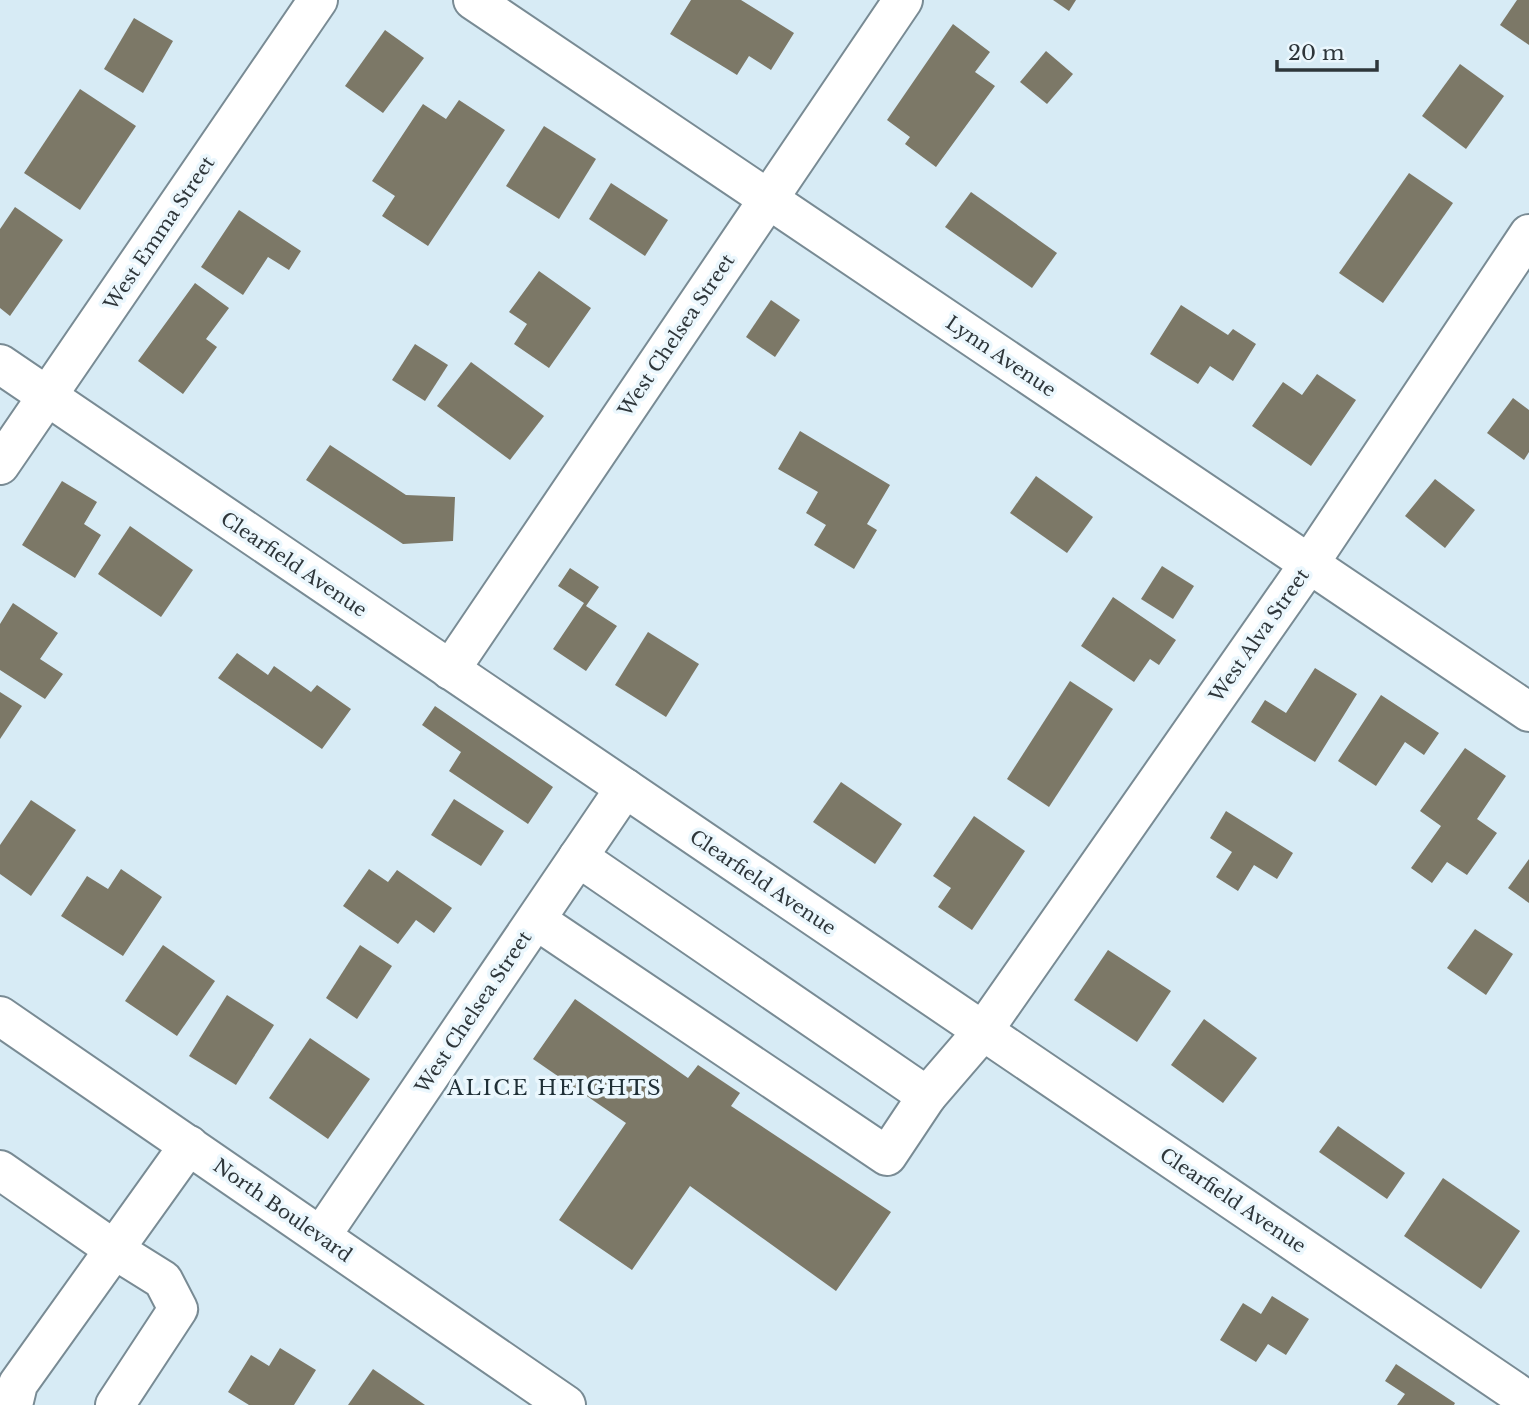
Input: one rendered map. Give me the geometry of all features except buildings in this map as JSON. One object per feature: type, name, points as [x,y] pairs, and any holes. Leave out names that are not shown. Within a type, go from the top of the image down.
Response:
[{"type":"street","name":"West Emma Street","points":[[0,465],[318,0]]},
{"type":"street","name":"Lynn Avenue","points":[[472,0],[1529,712]]},
{"type":"street","name":"West Chelsea Street","points":[[450,670],[903,0]]},
{"type":"street","name":"West Alva Street","points":[[536,920],[887,1156],[927,1096],[983,1031],[1309,564],[1529,234]]},
{"type":"street","name":"Clearfield Avenue","points":[[0,365],[1526,1400]]},
{"type":"street","name":"West Chelsea Street","points":[[321,1236],[625,788]]},
{"type":"street","points":[[578,857],[927,1096]]},
{"type":"street","name":"North Boulevard","points":[[2,1021],[189,1145],[566,1405]]},
{"type":"street","points":[[13,1405],[18,1384],[189,1145]]},
{"type":"street","points":[[0,1170],[163,1280],[178,1310],[115,1405]]},
{"type":"district","name":"ALICE HEIGHTS","points":[[555,1088]]}]
